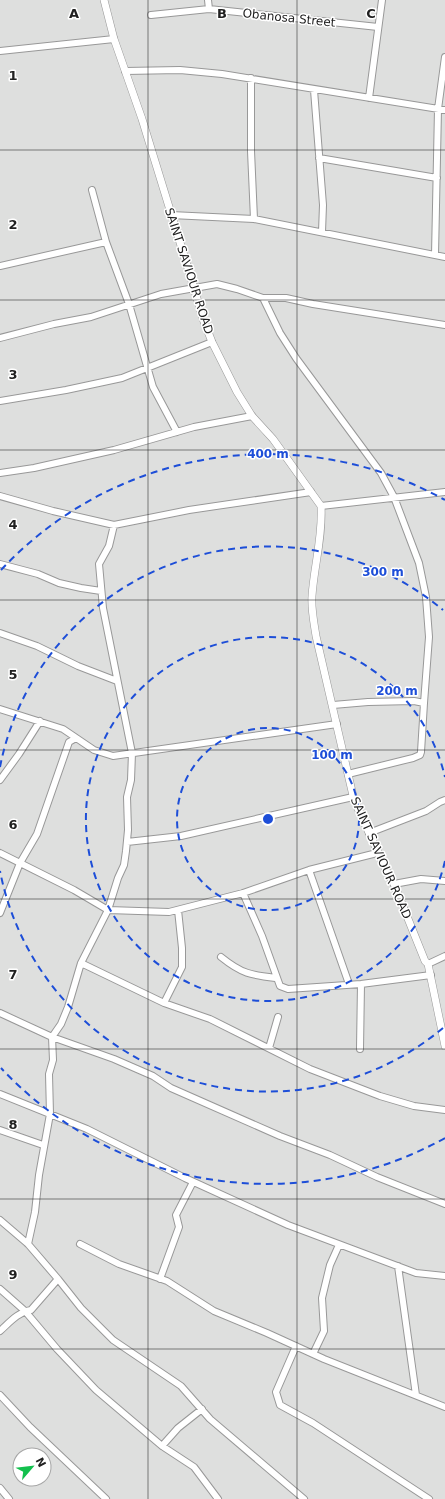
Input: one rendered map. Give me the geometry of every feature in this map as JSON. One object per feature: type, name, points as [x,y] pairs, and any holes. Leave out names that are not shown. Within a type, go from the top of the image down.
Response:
[{"type":"street","name":"SAINT SAVIOUR ROAD","points":[[104,0],[114,39],[142,119],[203,319],[212,342],[237,392],[252,416],[273,439],[321,506],[322,519],[311,597],[316,636],[353,797],[377,853],[394,884],[425,961],[428,964],[445,1046]]},
{"type":"street","points":[[208,0],[209,10]]},
{"type":"street","points":[[369,98],[382,0]]},
{"type":"street","name":"Obanosa Street","points":[[151,15],[209,10],[378,27]]},
{"type":"street","points":[[0,51],[114,39]]},
{"type":"street","points":[[435,255],[437,178],[445,57]]},
{"type":"street","points":[[125,71],[180,70],[250,78],[314,90],[442,109]]},
{"type":"street","points":[[250,78],[254,219]]},
{"type":"street","points":[[314,90],[323,205],[322,232]]},
{"type":"street","points":[[319,158],[437,178]]},
{"type":"street","points":[[92,190],[106,242],[129,304],[147,368],[159,399],[177,432]]},
{"type":"street","points":[[171,215],[254,219],[445,257]]},
{"type":"street","points":[[0,266],[106,242]]},
{"type":"street","points":[[0,338],[54,324],[91,317],[161,294],[216,284],[237,288],[263,298],[286,298],[313,304],[445,325]]},
{"type":"street","points":[[263,298],[280,333],[296,358],[381,473],[394,497],[419,563],[426,597],[429,637],[420,755],[348,774]]},
{"type":"street","points":[[0,401],[122,378],[212,342]]},
{"type":"street","points":[[0,473],[34,468],[114,450],[177,432],[252,416]]},
{"type":"street","points":[[0,496],[53,511],[114,525],[189,510],[311,492]]},
{"type":"street","points":[[321,506],[445,492]]},
{"type":"street","points":[[28,1244],[35,1212],[43,1145],[50,1114],[50,1074],[53,1060],[52,1037],[61,1024],[68,1007],[81,963],[108,910],[118,878],[124,865],[127,842],[127,797],[131,780],[132,753],[103,608],[99,564],[109,546],[114,525]]},
{"type":"street","points":[[0,564],[38,574],[59,583],[101,591]]},
{"type":"street","points":[[0,633],[37,646],[78,666],[117,681]]},
{"type":"street","points":[[333,705],[368,702],[414,701],[424,703]]},
{"type":"street","points":[[0,709],[63,729],[94,750],[113,756],[337,724]]},
{"type":"street","points":[[0,780],[40,721]]},
{"type":"street","points":[[0,914],[20,863],[37,834],[69,742],[76,738]]},
{"type":"street","points":[[127,842],[181,836],[353,797]]},
{"type":"street","points":[[369,833],[426,811],[445,800]]},
{"type":"street","points":[[0,853],[74,890],[108,910],[169,912],[243,893],[309,870],[377,853]]},
{"type":"street","points":[[309,870],[349,984]]},
{"type":"street","points":[[394,884],[421,879],[445,881]]},
{"type":"street","points":[[243,893],[262,936],[280,986],[288,989],[361,984],[430,975]]},
{"type":"street","points":[[164,1003],[182,967],[182,948],[178,910]]},
{"type":"street","points":[[428,964],[445,956]]},
{"type":"street","points":[[221,957],[235,968],[253,975],[276,978]]},
{"type":"street","points":[[81,963],[164,1003],[210,1019],[310,1069],[380,1096],[414,1106],[445,1110]]},
{"type":"street","points":[[360,1049],[361,984]]},
{"type":"street","points":[[0,1013],[52,1037],[114,1059],[153,1076],[171,1088],[273,1133],[330,1155],[377,1177],[445,1204]]},
{"type":"street","points":[[269,1048],[278,1017]]},
{"type":"street","points":[[0,1094],[87,1129],[193,1182],[288,1225],[416,1273],[445,1276]]},
{"type":"street","points":[[0,1130],[43,1145]]},
{"type":"street","points":[[160,1279],[179,1227],[176,1215],[193,1182]]},
{"type":"street","points":[[0,1220],[28,1244],[81,1308],[113,1340],[180,1386],[210,1419],[304,1499]]},
{"type":"street","points":[[80,1244],[119,1264],[166,1281],[214,1311],[313,1354],[445,1407]]},
{"type":"street","points":[[313,1354],[324,1331],[322,1298],[330,1265],[339,1245]]},
{"type":"street","points":[[398,1266],[416,1395]]},
{"type":"street","points":[[0,1331],[16,1316],[25,1311],[31,1310],[58,1279]]},
{"type":"street","points":[[0,1289],[25,1311],[57,1349],[96,1390],[162,1446],[194,1467],[218,1499]]},
{"type":"street","points":[[296,1346],[276,1392],[280,1405],[313,1423],[429,1499]]},
{"type":"street","points":[[0,1395],[30,1427],[106,1499]]},
{"type":"street","points":[[162,1446],[178,1428],[202,1409]]},
{"type":"street","points":[[0,1488],[9,1499]]},
{"type":"shaded area","points":[[0,0],[445,0],[445,1499],[0,1499]]}]
